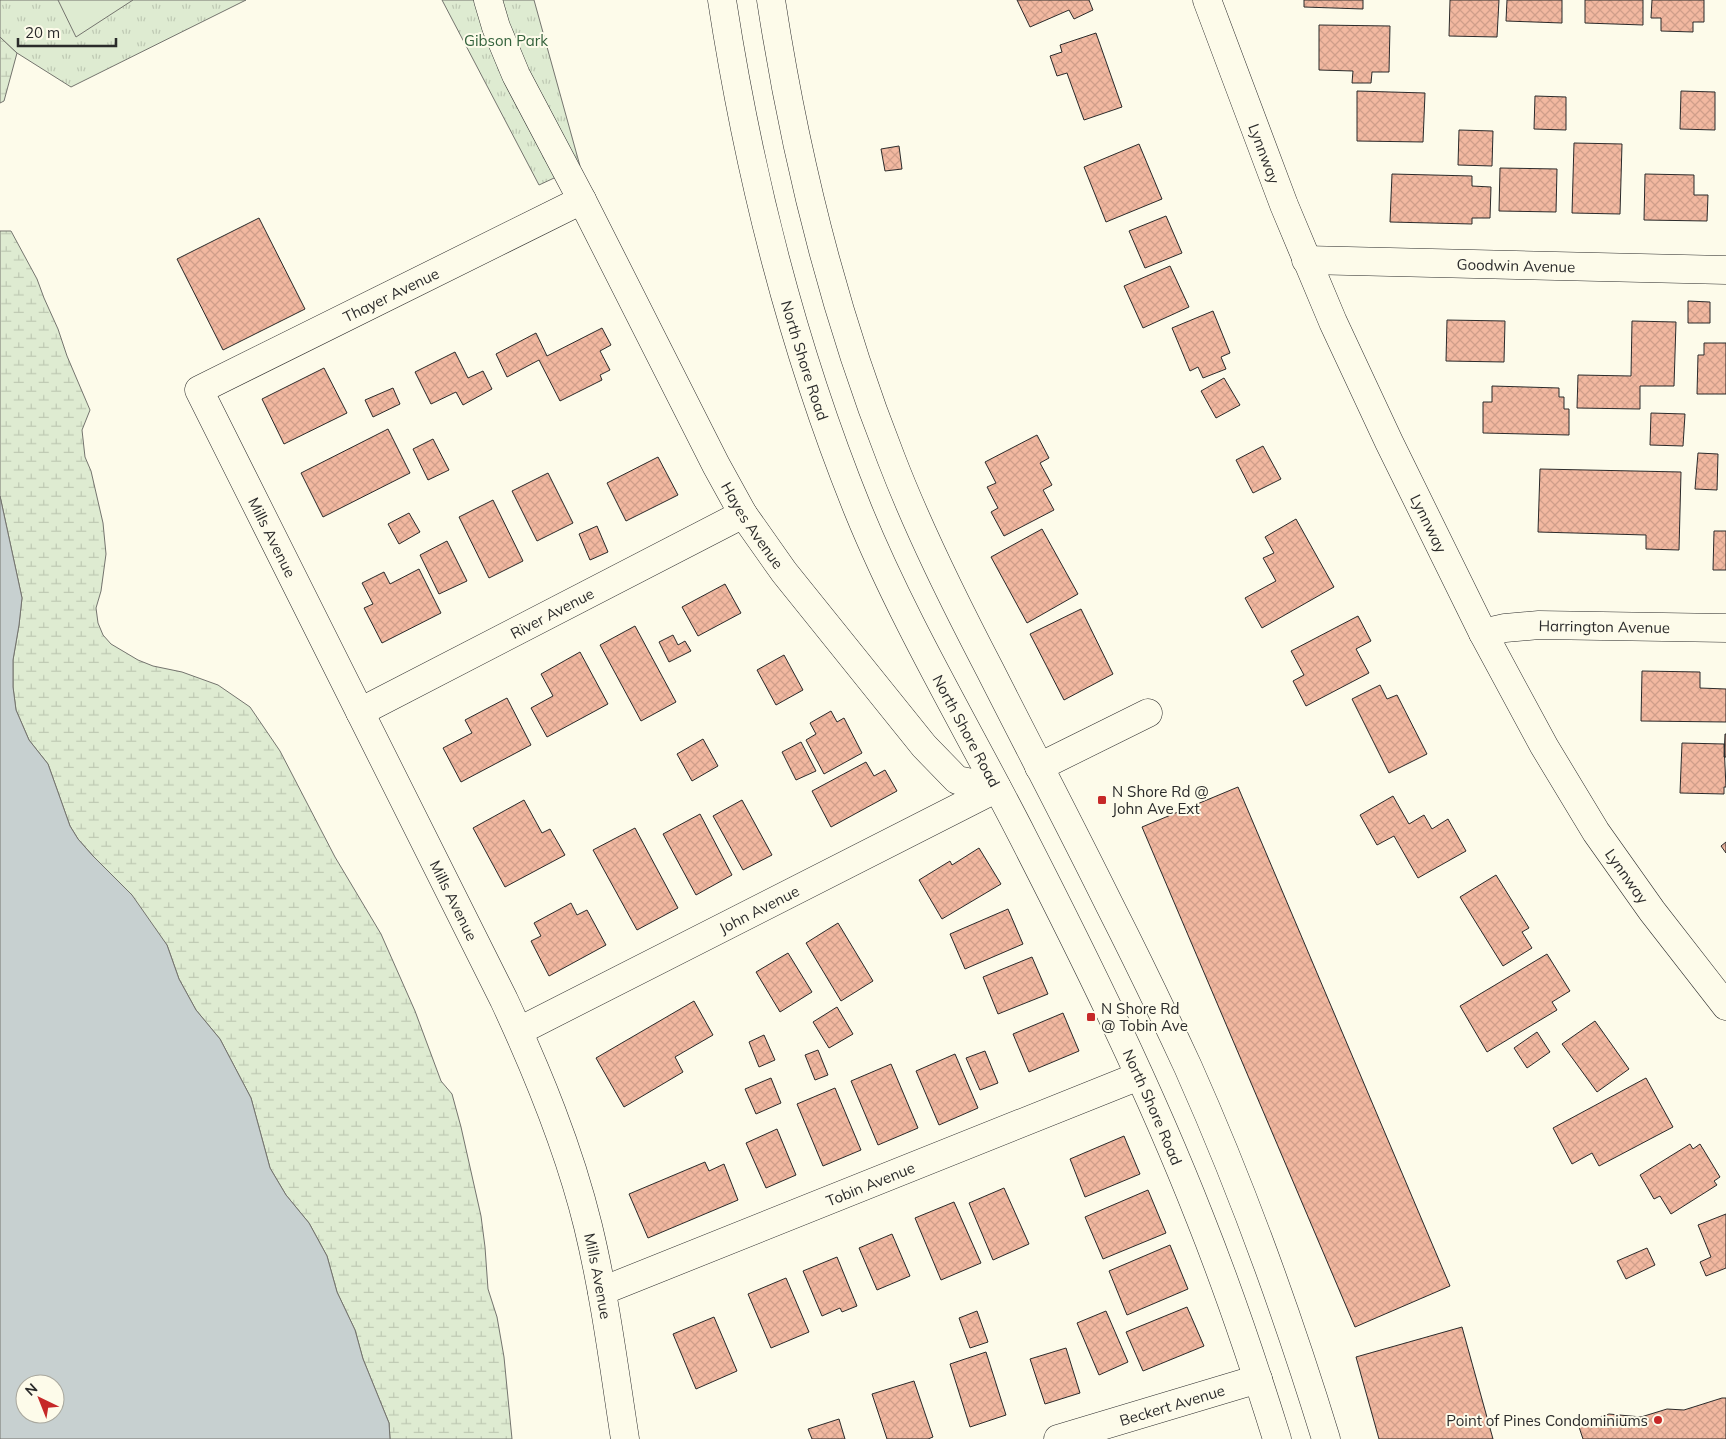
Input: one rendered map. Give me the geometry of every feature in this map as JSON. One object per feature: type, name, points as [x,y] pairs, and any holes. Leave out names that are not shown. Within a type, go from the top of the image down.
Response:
[{"type":"main road","points":[[488,0],[499,34],[516,75],[582,200]]},
{"type":"main road","name":"North Shore Road","points":[[722,0],[740,108],[766,224],[798,341],[859,513],[910,622],[998,788],[1076,943],[1139,1076],[1206,1233],[1258,1379],[1277,1439]]},
{"type":"main road","points":[[770,0],[783,76],[806,186],[834,289],[870,403],[914,515],[966,623],[1128,942],[1205,1107],[1242,1195],[1276,1288],[1326,1439]]},
{"type":"main road","name":"Lynnway","points":[[1208,0],[1266,160],[1306,260],[1388,442],[1483,633],[1526,715],[1583,812],[1631,882],[1725,1002]]},
{"type":"main road","name":"Thayer Avenue","points":[[199,390],[582,200]]},
{"type":"main road","name":"Hayes Avenue","points":[[582,200],[716,465],[743,514],[784,572],[924,746],[956,780],[998,788]]},
{"type":"main road","name":"Goodwin Avenue","points":[[1306,260],[1726,270]]},
{"type":"main road","name":"Mills Avenue","points":[[199,390],[518,1030],[542,1087],[572,1170],[588,1225],[602,1291],[625,1439]]},
{"type":"main road","name":"River Avenue","points":[[360,712],[743,514]]},
{"type":"main road","name":"Harrington Avenue","points":[[1483,633],[1522,625],[1726,628]]},
{"type":"main road","points":[[1039,767],[1148,713]]},
{"type":"main road","name":"John Avenue","points":[[518,1030],[998,788]]},
{"type":"main road","name":"Tobin Avenue","points":[[602,1291],[1139,1076]]},
{"type":"main road","name":"Beckert Avenue","points":[[1058,1439],[1258,1379]]},
{"type":"green space","points":[[0,0],[246,0],[71,87],[17,53],[0,37]]},
{"type":"green space","points":[[58,0],[133,0],[76,37]]},
{"type":"green space","name":"Gibson Park","points":[[442,0],[534,0],[580,166],[539,185]]},
{"type":"green space","points":[[0,37],[17,53],[4,101],[0,103]]},
{"type":"green space","points":[[0,231],[11,231],[37,279],[90,410],[82,430],[85,457],[91,471],[103,523],[106,554],[101,591],[96,608],[98,623],[103,635],[111,644],[138,660],[153,666],[182,672],[218,685],[250,707],[280,751],[335,857],[381,934],[415,1011],[441,1081],[452,1094],[481,1216],[488,1289],[497,1317],[504,1357],[512,1439],[390,1439],[389,1423],[363,1359],[355,1330],[337,1292],[327,1256],[309,1223],[286,1195],[270,1168],[251,1098],[220,1039],[196,1010],[179,979],[167,945],[78,839],[70,826],[48,764],[29,740],[16,710],[13,687],[13,660],[22,598],[0,496]]},
{"type":"shaded area","points":[[0,496],[22,598],[13,660],[13,687],[16,710],[29,740],[48,764],[70,826],[92,855],[132,895],[167,945],[179,979],[196,1010],[220,1039],[251,1098],[270,1168],[286,1195],[309,1223],[327,1256],[337,1292],[355,1330],[363,1359],[389,1423],[390,1439],[0,1439]]},
{"type":"building","points":[[1017,0],[1089,0],[1093,10],[1074,19],[1069,10],[1030,27]]},
{"type":"building","points":[[1304,0],[1363,0],[1363,9],[1304,7]]},
{"type":"building","points":[[1450,0],[1499,0],[1497,37],[1449,36]]},
{"type":"building","points":[[1507,0],[1562,0],[1562,23],[1506,21]]},
{"type":"building","points":[[1585,0],[1643,0],[1643,25],[1585,23]]},
{"type":"building","points":[[1652,0],[1704,0],[1704,22],[1693,22],[1693,32],[1661,31],[1661,18],[1651,18]]},
{"type":"building","points":[[1319,25],[1390,26],[1389,72],[1372,72],[1371,83],[1352,83],[1353,71],[1319,70]]},
{"type":"building","points":[[1096,33],[1122,107],[1084,120],[1067,73],[1057,76],[1050,56],[1062,52],[1060,45]]},
{"type":"building","points":[[1357,91],[1425,93],[1423,142],[1357,141]]},
{"type":"building","points":[[1681,91],[1715,92],[1715,130],[1680,129]]},
{"type":"building","points":[[1535,96],[1566,97],[1566,130],[1534,129]]},
{"type":"building","points":[[1459,130],[1493,131],[1492,166],[1458,165]]},
{"type":"building","points":[[1574,143],[1622,144],[1620,214],[1572,213]]},
{"type":"building","points":[[1139,144],[1162,199],[1106,222],[1084,167]]},
{"type":"building","points":[[899,146],[902,169],[885,171],[881,149]]},
{"type":"building","points":[[1500,168],[1557,169],[1556,212],[1499,211]]},
{"type":"building","points":[[1392,174],[1472,176],[1472,186],[1491,187],[1490,218],[1472,218],[1472,224],[1390,222]]},
{"type":"building","points":[[1645,174],[1694,175],[1694,195],[1708,195],[1707,221],[1644,220]]},
{"type":"building","points":[[1166,216],[1182,253],[1145,268],[1129,231]]},
{"type":"building","points":[[259,218],[305,309],[223,350],[177,259]]},
{"type":"building","points":[[1170,266],[1189,307],[1143,328],[1124,286]]},
{"type":"building","points":[[1688,301],[1710,302],[1710,323],[1688,323]]},
{"type":"building","points":[[1213,311],[1230,353],[1221,357],[1226,369],[1203,378],[1198,367],[1190,371],[1172,328]]},
{"type":"building","points":[[1447,320],[1505,321],[1504,362],[1446,361]]},
{"type":"building","points":[[1632,321],[1676,322],[1674,386],[1640,386],[1640,409],[1577,408],[1578,375],[1631,376]]},
{"type":"building","points":[[602,328],[611,345],[600,351],[610,370],[600,375],[602,380],[560,401],[539,360],[507,377],[496,354],[536,333],[547,356]]},
{"type":"building","points":[[1704,343],[1726,343],[1726,394],[1697,394],[1698,355],[1704,355]]},
{"type":"building","points":[[455,352],[468,378],[483,371],[492,389],[463,405],[456,392],[431,404],[415,372]]},
{"type":"building","points":[[324,368],[347,413],[284,444],[262,399]]},
{"type":"building","points":[[1224,378],[1240,405],[1216,418],[1201,391]]},
{"type":"building","points":[[1492,386],[1559,388],[1559,397],[1564,397],[1564,409],[1569,409],[1569,435],[1483,433],[1483,402],[1492,402]]},
{"type":"building","points":[[393,388],[400,404],[373,417],[365,400]]},
{"type":"building","points":[[1651,413],[1685,414],[1683,446],[1650,445]]},
{"type":"building","points":[[388,429],[410,473],[323,517],[301,473]]},
{"type":"building","points":[[1037,435],[1049,458],[1040,463],[1052,485],[1043,490],[1054,510],[1004,536],[991,512],[998,508],[987,487],[996,483],[985,462]]},
{"type":"building","points":[[433,439],[449,470],[428,480],[413,449]]},
{"type":"building","points":[[1263,446],[1281,479],[1253,493],[1236,460]]},
{"type":"building","points":[[1698,453],[1718,454],[1717,490],[1695,489]]},
{"type":"building","points":[[658,457],[678,495],[626,521],[607,483]]},
{"type":"building","points":[[1540,469],[1681,472],[1679,550],[1646,549],[1646,535],[1538,532]]},
{"type":"building","points":[[548,473],[573,523],[537,541],[512,491]]},
{"type":"building","points":[[493,500],[523,561],[489,578],[459,517]]},
{"type":"building","points":[[409,513],[420,532],[399,544],[388,524]]},
{"type":"building","points":[[1296,519],[1334,587],[1262,628],[1245,598],[1276,581],[1263,558],[1274,553],[1265,537]]},
{"type":"building","points":[[597,526],[608,552],[590,560],[579,534]]},
{"type":"building","points":[[1042,529],[1078,594],[1027,623],[991,557]]},
{"type":"building","points":[[1714,531],[1726,531],[1726,570],[1713,570]]},
{"type":"building","points":[[447,541],[467,581],[439,594],[420,555]]},
{"type":"building","points":[[419,569],[441,613],[382,643],[364,608],[373,604],[362,583],[384,572],[390,584]]},
{"type":"building","points":[[725,584],[741,613],[698,636],[682,607]]},
{"type":"building","points":[[1081,609],[1113,674],[1064,700],[1030,634]]},
{"type":"building","points":[[1358,616],[1371,641],[1356,649],[1369,673],[1306,706],[1293,681],[1304,675],[1291,651]]},
{"type":"building","points":[[635,626],[676,702],[641,721],[600,645]]},
{"type":"building","points":[[673,635],[678,645],[685,641],[691,651],[669,662],[659,642]]},
{"type":"building","points":[[580,652],[608,704],[547,737],[531,708],[553,696],[541,674]]},
{"type":"building","points":[[784,655],[803,690],[776,705],[757,670]]},
{"type":"building","points":[[1642,671],[1700,672],[1700,688],[1726,689],[1726,722],[1641,721]]},
{"type":"building","points":[[1380,685],[1387,699],[1397,695],[1427,754],[1389,773],[1352,699]]},
{"type":"building","points":[[507,698],[531,745],[461,782],[443,748],[472,733],[465,720]]},
{"type":"building","points":[[831,711],[837,722],[844,718],[862,753],[824,774],[806,740],[816,734],[810,723]]},
{"type":"building","points":[[1725,734],[1726,757],[1724,757]]},
{"type":"building","points":[[703,739],[718,766],[692,781],[677,754]]},
{"type":"building","points":[[801,742],[816,771],[796,780],[782,752]]},
{"type":"building","points":[[1682,743],[1724,744],[1726,787],[1724,787],[1724,794],[1680,793]]},
{"type":"building","points":[[866,762],[874,776],[885,770],[897,791],[831,827],[812,791]]},
{"type":"building","points":[[1238,787],[1450,1286],[1355,1327],[1142,827]]},
{"type":"building","points":[[1393,796],[1409,824],[1424,815],[1432,829],[1448,819],[1466,851],[1418,878],[1394,836],[1377,845],[1360,815]]},
{"type":"building","points":[[524,800],[542,833],[550,829],[565,855],[505,887],[473,828]]},
{"type":"building","points":[[742,800],[772,855],[743,870],[713,816]]},
{"type":"building","points":[[700,814],[732,875],[696,895],[663,834]]},
{"type":"building","points":[[635,828],[678,908],[637,930],[593,850]]},
{"type":"building","points":[[1726,842],[1726,853],[1721,846]]},
{"type":"building","points":[[979,848],[1001,884],[942,919],[919,880],[950,861],[952,865]]},
{"type":"building","points":[[1496,875],[1529,928],[1522,932],[1532,948],[1503,966],[1460,897]]},
{"type":"building","points":[[571,903],[577,915],[587,910],[606,945],[549,976],[531,941],[541,936],[534,923]]},
{"type":"building","points":[[1008,909],[1023,944],[965,969],[950,934]]},
{"type":"building","points":[[838,923],[873,981],[841,1001],[806,943]]},
{"type":"building","points":[[788,953],[812,992],[780,1012],[756,972]]},
{"type":"building","points":[[1547,954],[1570,991],[1552,1002],[1557,1010],[1487,1052],[1460,1006]]},
{"type":"building","points":[[1032,957],[1048,994],[998,1014],[983,977]]},
{"type":"building","points":[[694,1001],[713,1035],[675,1057],[683,1072],[624,1107],[596,1058]]},
{"type":"building","points":[[837,1007],[853,1034],[829,1048],[813,1022]]},
{"type":"building","points":[[1063,1013],[1079,1051],[1029,1072],[1013,1034]]},
{"type":"building","points":[[1595,1021],[1629,1069],[1597,1092],[1562,1044]]},
{"type":"building","points":[[1537,1032],[1550,1052],[1527,1068],[1514,1048]]},
{"type":"building","points":[[764,1035],[775,1060],[759,1067],[749,1042]]},
{"type":"building","points":[[818,1050],[828,1075],[815,1080],[805,1055]]},
{"type":"building","points":[[985,1051],[998,1083],[980,1090],[966,1058]]},
{"type":"building","points":[[955,1054],[978,1108],[939,1125],[916,1071]]},
{"type":"building","points":[[891,1064],[918,1128],[878,1145],[851,1081]]},
{"type":"building","points":[[771,1078],[781,1103],[756,1114],[745,1089]]},
{"type":"building","points":[[1646,1078],[1673,1127],[1599,1166],[1592,1153],[1572,1164],[1553,1128]]},
{"type":"building","points":[[835,1088],[861,1150],[823,1166],[797,1104]]},
{"type":"building","points":[[777,1129],[796,1175],[766,1188],[746,1143]]},
{"type":"building","points":[[1124,1136],[1140,1174],[1085,1197],[1070,1159]]},
{"type":"building","points":[[1690,1144],[1693,1149],[1700,1144],[1720,1177],[1714,1181],[1717,1185],[1671,1214],[1660,1196],[1654,1199],[1640,1175]]},
{"type":"building","points":[[705,1162],[709,1171],[724,1164],[738,1200],[648,1238],[629,1194]]},
{"type":"building","points":[[1004,1188],[1029,1244],[993,1260],[969,1203]]},
{"type":"building","points":[[1148,1190],[1166,1233],[1103,1259],[1085,1217]]},
{"type":"building","points":[[954,1202],[981,1263],[941,1280],[915,1218]]},
{"type":"building","points":[[1726,1214],[1726,1268],[1706,1276],[1700,1262],[1711,1257],[1698,1225]]},
{"type":"building","points":[[892,1234],[910,1276],[877,1290],[859,1248]]},
{"type":"building","points":[[1170,1245],[1188,1289],[1127,1315],[1109,1271]]},
{"type":"building","points":[[1647,1248],[1655,1265],[1626,1279],[1617,1261]]},
{"type":"building","points":[[837,1257],[857,1306],[842,1312],[840,1308],[822,1316],[803,1271]]},
{"type":"building","points":[[786,1278],[809,1332],[771,1348],[748,1294]]},
{"type":"building","points":[[1187,1307],[1204,1346],[1143,1371],[1126,1332]]},
{"type":"building","points":[[977,1311],[988,1342],[970,1348],[959,1318]]},
{"type":"building","points":[[1106,1311],[1128,1362],[1099,1375],[1077,1323]]},
{"type":"building","points":[[714,1317],[737,1371],[696,1389],[673,1334]]},
{"type":"building","points":[[1462,1327],[1493,1439],[1379,1439],[1356,1357]]},
{"type":"building","points":[[1066,1348],[1080,1393],[1045,1404],[1030,1359]]},
{"type":"building","points":[[986,1352],[1006,1415],[970,1427],[950,1364]]},
{"type":"building","points":[[914,1381],[933,1437],[928,1439],[887,1439],[872,1394]]},
{"type":"building","name":"Point of Pines Condominiums","points":[[1726,1398],[1726,1439],[1583,1439],[1578,1424],[1609,1414],[1641,1417],[1667,1409],[1684,1410]]},
{"type":"building","points":[[839,1419],[845,1439],[812,1439],[808,1429]]},
{"type":"place","name":"N Shore Rd @ John Ave Ext","points":[[1102,800]]},
{"type":"place","name":"N Shore Rd @ Tobin Ave","points":[[1091,1017]]},
{"type":"place","name":"Point of Pines Condominiums","points":[[1658,1420]]}]
